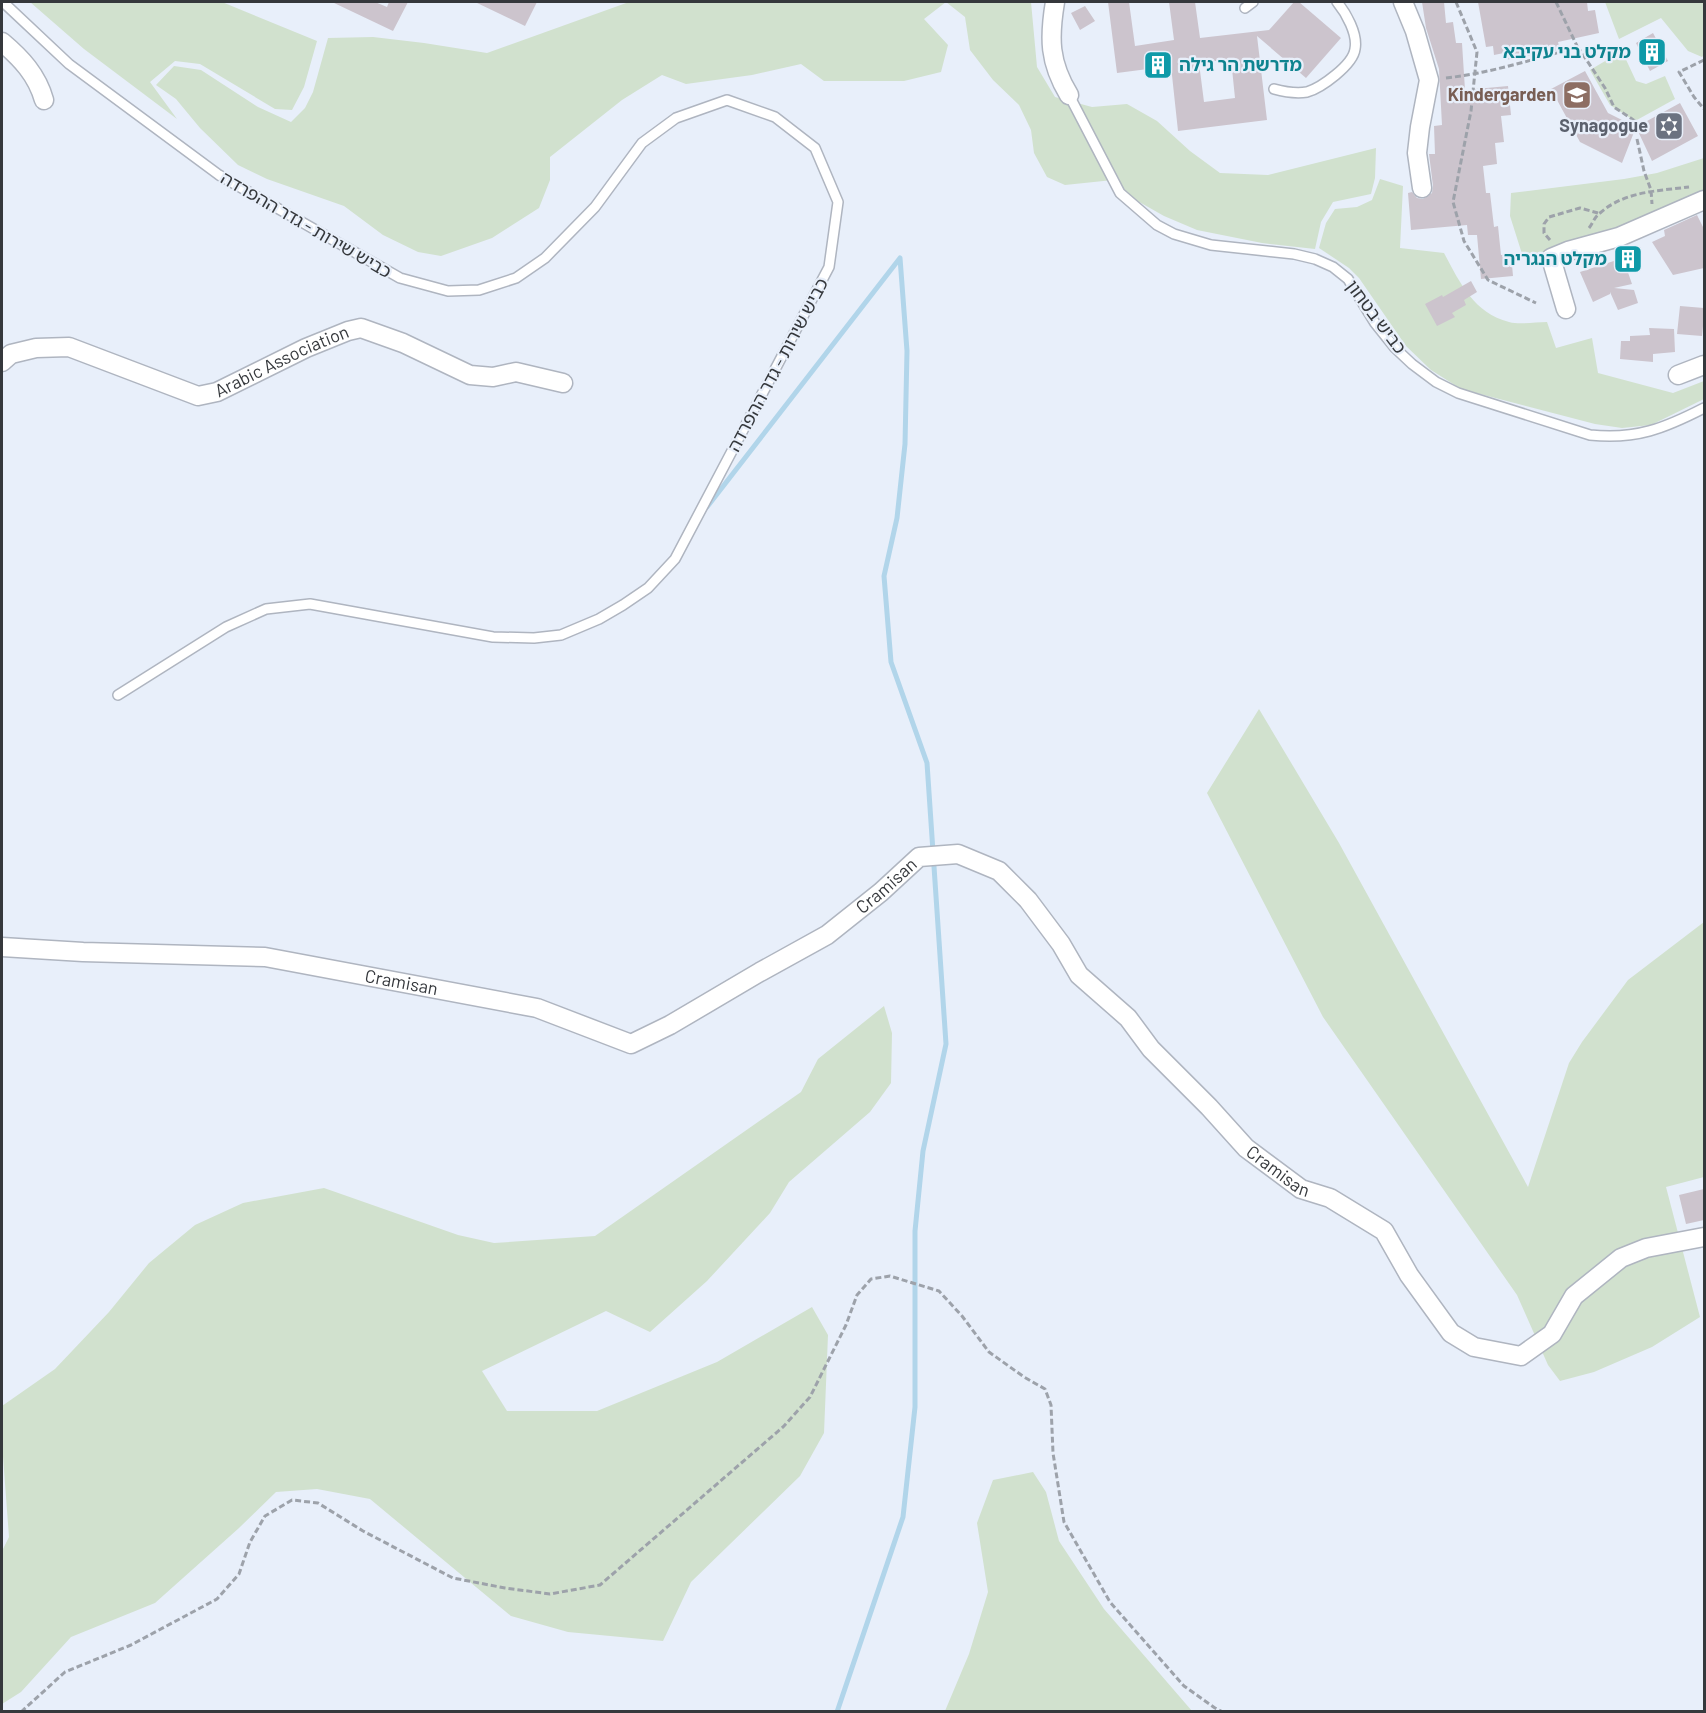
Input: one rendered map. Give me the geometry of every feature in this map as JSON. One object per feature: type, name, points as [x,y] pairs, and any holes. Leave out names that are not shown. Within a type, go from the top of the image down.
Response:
[{"type":"street","points":[[1055,2],[1050,32],[1051,47],[1061,81],[1069,95]]},
{"type":"street","points":[[1403,2],[1415,31],[1429,80],[1420,127],[1418,153],[1422,188]]},
{"type":"street","points":[[2,42],[19,56],[40,85],[44,100]]},
{"type":"street","points":[[1566,309],[1551,258],[1619,237],[1698,193]]},
{"type":"street","name":"Arabic Association","points":[[2,362],[11,354],[36,348],[69,347],[198,396],[217,392],[306,348],[361,328],[403,343],[470,375],[493,377],[516,372],[563,383]]},
{"type":"street","points":[[1678,375],[1704,365]]},
{"type":"street","name":"Cramisan","points":[[2,947],[83,952],[265,957],[435,991],[537,1008],[631,1044],[670,1025],[827,935],[881,892],[919,857],[958,854],[999,871],[1028,900],[1061,944],[1079,975],[1128,1018],[1151,1049],[1246,1148],[1301,1188],[1330,1198],[1384,1231],[1409,1275],[1451,1333],[1474,1347],[1521,1356],[1552,1334],[1574,1296],[1622,1258],[1646,1248],[1704,1237]]},
{"type":"lane","name":"כביש שירות - גדר ההפרדה","points":[[3,2],[69,64],[219,175],[400,278],[448,291],[479,290],[516,278],[545,258],[595,207],[642,142],[676,118],[727,100],[775,117],[815,148],[838,202],[829,267],[811,305],[675,559],[648,588],[632,599],[599,619],[561,635],[534,638],[493,637],[310,604],[266,609],[226,627],[118,695]]},
{"type":"lane","points":[[1245,8],[1253,2]]},
{"type":"lane","points":[[1274,89],[1292,93],[1308,92],[1324,84],[1348,63],[1355,52],[1356,43],[1348,19],[1337,2]]},
{"type":"lane","name":"כביש בטחון","points":[[1069,95],[1120,193],[1157,225],[1174,234],[1211,245],[1294,254],[1334,267],[1348,279],[1375,322],[1395,348],[1436,382],[1458,393],[1590,435],[1610,438],[1636,436],[1704,408]]},
{"type":"path","points":[[1456,2],[1477,52],[1466,141],[1453,202],[1464,241],[1488,280],[1536,303]]},
{"type":"path","points":[[1556,2],[1578,47],[1605,88],[1614,108],[1635,121]]},
{"type":"path","points":[[1429,80],[1475,74],[1578,47]]},
{"type":"path","points":[[1704,60],[1679,72],[1704,109]]},
{"type":"path","points":[[1637,139],[1651,190]]},
{"type":"path","points":[[1587,229],[1598,213],[1627,196],[1651,190],[1698,193]]},
{"type":"path","points":[[1558,242],[1550,240],[1544,233],[1544,224],[1549,217],[1581,208],[1598,213]]},
{"type":"path","points":[[21,1712],[65,1672],[131,1646],[217,1599],[239,1574],[250,1542],[265,1516],[292,1500],[318,1503],[363,1532],[453,1578],[550,1594],[600,1585],[783,1427],[810,1397],[846,1325],[857,1295],[871,1279],[890,1276],[939,1291],[962,1316],[989,1352],[1045,1389],[1051,1405],[1053,1453],[1064,1522],[1110,1602],[1184,1686],[1223,1712]]},
{"type":"green space","points":[[30,2],[222,2],[317,41],[304,87],[292,110],[275,109],[200,64],[175,61],[150,82],[177,119],[84,49]]},
{"type":"green space","points":[[629,2],[946,2],[924,19],[948,45],[941,72],[904,81],[824,81],[801,64],[752,75],[686,84],[662,75],[622,100],[550,157],[550,180],[539,208],[492,238],[441,256],[418,252],[383,235],[344,206],[267,179],[238,165],[200,128],[176,99],[156,85],[174,66],[201,70],[258,107],[291,122],[305,108],[313,92],[328,38],[373,37],[487,53]]},
{"type":"green space","points":[[946,2],[1031,2],[1037,67],[1055,97],[1092,107],[1127,104],[1157,121],[1190,151],[1220,173],[1268,175],[1376,148],[1375,178],[1371,194],[1333,202],[1321,222],[1315,249],[1262,243],[1197,230],[1164,216],[1134,199],[1113,180],[1065,185],[1047,177],[1034,153],[1031,130],[1019,105],[993,80],[970,50],[965,17]]},
{"type":"green space","points":[[1605,2],[1704,2],[1704,55],[1702,57],[1688,51],[1661,18],[1619,39]]},
{"type":"green space","points":[[1622,51],[1636,81],[1646,84],[1665,76],[1675,99],[1635,121],[1610,105],[1590,70]]},
{"type":"green space","points":[[1704,158],[1704,194],[1599,239],[1523,257],[1510,216],[1511,193],[1624,179],[1657,173]]},
{"type":"green space","points":[[1380,179],[1403,186],[1400,248],[1444,253],[1462,286],[1486,312],[1513,323],[1547,322],[1556,348],[1592,338],[1598,373],[1673,393],[1704,381],[1704,399],[1651,425],[1622,428],[1595,424],[1461,389],[1431,370],[1406,346],[1359,278],[1349,268],[1319,248],[1326,223],[1335,209],[1357,207],[1372,200]]},
{"type":"green space","points":[[1259,709],[1339,843],[1528,1187],[1569,1063],[1582,1042],[1628,980],[1704,922],[1704,1177],[1666,1187],[1700,1317],[1652,1347],[1594,1372],[1560,1381],[1548,1365],[1517,1295],[1323,1017],[1207,793]]},
{"type":"green space","points":[[884,1006],[892,1033],[891,1083],[870,1112],[789,1182],[770,1213],[707,1281],[650,1332],[606,1311],[482,1371],[507,1411],[597,1411],[717,1362],[812,1307],[828,1335],[824,1433],[800,1476],[691,1582],[663,1641],[568,1632],[511,1616],[370,1499],[317,1489],[276,1492],[155,1603],[71,1637],[21,1692],[2,1704],[2,1551],[9,1537],[2,1443],[2,1406],[55,1369],[109,1312],[149,1263],[195,1225],[243,1203],[324,1188],[458,1235],[494,1243],[595,1236],[801,1092],[818,1059]]},
{"type":"green space","points":[[1033,1472],[1046,1492],[1059,1541],[1104,1609],[1192,1711],[945,1711],[969,1654],[988,1592],[977,1523],[993,1480]]},
{"type":"building","points":[[332,2],[375,2],[387,7],[389,2],[408,2],[393,31]]},
{"type":"building","points":[[475,2],[537,2],[525,26]]},
{"type":"building","name":"מדרשת הר גילה","points":[[1108,2],[1129,2],[1135,46],[1174,40],[1169,2],[1195,2],[1200,38],[1269,30],[1294,2],[1299,2],[1341,38],[1306,78],[1257,36],[1267,120],[1178,131],[1171,66],[1117,73]],"holes":[[[1231,59],[1235,98],[1204,102],[1199,63]]]},
{"type":"building","points":[[1422,2],[1444,2],[1446,23],[1453,22],[1456,43],[1462,43],[1465,90],[1508,86],[1511,115],[1501,116],[1504,142],[1495,143],[1497,164],[1483,166],[1486,193],[1490,193],[1494,227],[1498,226],[1501,255],[1511,254],[1513,276],[1481,279],[1477,235],[1468,235],[1467,225],[1411,230],[1408,193],[1412,192],[1417,198],[1423,199],[1432,193],[1429,154],[1435,154],[1434,126],[1442,125],[1439,69],[1426,28]]},
{"type":"building","points":[[1478,2],[1587,2],[1588,11],[1595,10],[1599,33],[1558,42],[1560,50],[1505,60],[1504,53],[1494,55],[1493,46],[1486,47]]},
{"type":"building","points":[[1085,6],[1095,21],[1080,30],[1071,13]]},
{"type":"building","name":"מקלט בני עקיבא","points":[[1653,33],[1668,61],[1650,71],[1636,43]]},
{"type":"building","points":[[1585,71],[1608,113],[1636,127],[1622,163],[1580,142],[1551,89]]},
{"type":"building","points":[[1680,103],[1698,136],[1652,161],[1636,127]]},
{"type":"building","points":[[1697,215],[1704,229],[1704,268],[1673,275],[1652,242],[1665,236],[1664,230]]},
{"type":"building","points":[[1623,258],[1632,284],[1614,288],[1634,290],[1638,303],[1618,310],[1610,292],[1593,302],[1580,272]]},
{"type":"building","points":[[1471,281],[1477,292],[1464,300],[1466,305],[1452,313],[1455,317],[1437,326],[1425,304]]},
{"type":"building","points":[[1680,306],[1704,308],[1702,336],[1677,334]]},
{"type":"building","points":[[1649,328],[1674,329],[1675,352],[1653,354],[1653,362],[1620,359],[1621,341],[1630,341],[1630,336],[1650,335]]},
{"type":"building","points":[[1704,1189],[1704,1220],[1686,1224],[1679,1195]]},
{"type":"waterway","points":[[707,507],[900,258],[907,351],[905,444],[897,518],[884,576],[891,662],[927,763],[946,1044],[923,1151],[915,1231],[915,1407],[903,1517],[837,1712]]},
{"type":"place","name":"מקלט בני עקיבא","points":[[1652,52]]},
{"type":"place","name":"מדרשת הר גילה","points":[[1158,65]]},
{"type":"place","name":"Kindergarden","points":[[1577,95]]},
{"type":"place","name":"Synagogue","points":[[1669,126]]},
{"type":"place","name":"מקלט הנגריה","points":[[1628,259]]}]
